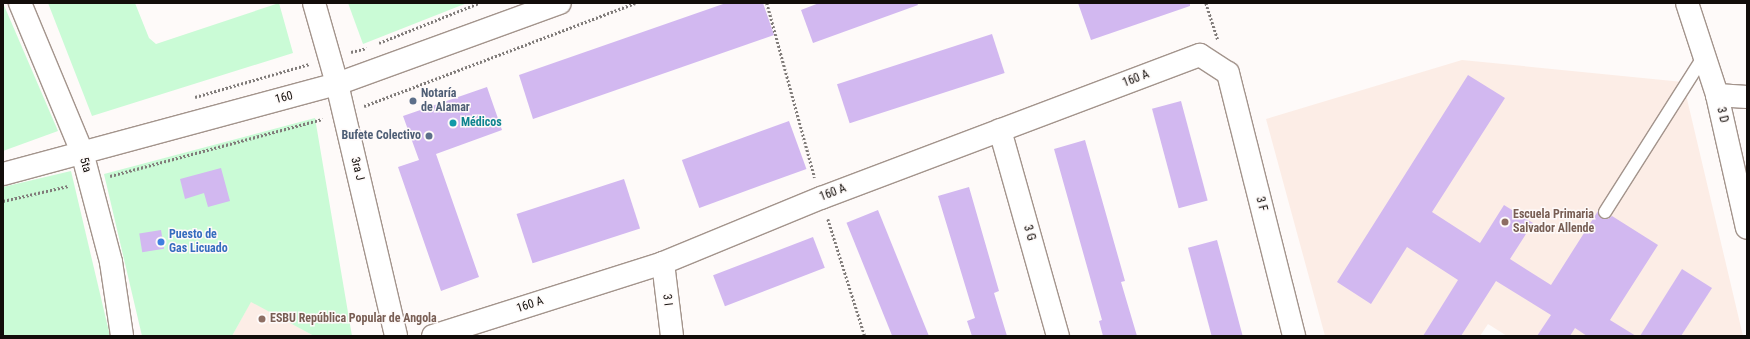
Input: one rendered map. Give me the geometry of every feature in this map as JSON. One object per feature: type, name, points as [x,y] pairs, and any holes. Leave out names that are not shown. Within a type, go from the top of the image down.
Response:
[{"type":"street","name":"5ta","points":[[20,3],[82,152],[111,262],[122,336]]},
{"type":"street","name":"3ra J","points":[[314,3],[337,84],[396,336]]},
{"type":"street","name":"160","points":[[3,174],[337,84],[560,3]]},
{"type":"street","name":"3 D","points":[[1688,3],[1717,95],[1747,228]]},
{"type":"street","name":"160 A","points":[[433,336],[663,263],[821,198],[1200,55],[1228,73]]},
{"type":"street","name":"3 F","points":[[1228,73],[1294,336]]},
{"type":"street","points":[[1717,95],[1747,97]]},
{"type":"street","name":"3 G","points":[[1000,130],[1058,336]]},
{"type":"street","name":"3 I","points":[[663,263],[672,336]]},
{"type":"lane","points":[[1606,212],[1704,56]]},
{"type":"path","points":[[376,44],[479,3]]},
{"type":"path","points":[[767,3],[821,198],[865,336]]},
{"type":"path","points":[[194,98],[369,47]]},
{"type":"shaded area","name":"Escuela Primaria Salvador Allende","points":[[1462,60],[1683,82],[1743,336],[1507,336],[1488,324],[1480,336],[1325,336],[1266,119]]},
{"type":"shaded area","name":"ESBU República Popular de Angola","points":[[251,301],[314,336],[232,336]]},
{"type":"green space","points":[[3,3],[58,131],[3,151]]},
{"type":"green space","points":[[48,3],[135,3],[149,38],[156,44],[279,3],[293,53],[92,116]]},
{"type":"green space","points":[[348,3],[467,3],[363,44]]},
{"type":"green space","points":[[315,118],[352,336],[314,336],[251,302],[232,336],[142,336],[104,174]]},
{"type":"green space","points":[[71,171],[110,336],[3,336],[3,187]]},
{"type":"building","points":[[726,3],[763,3],[774,35],[533,119],[519,75]]},
{"type":"building","points":[[819,3],[917,3],[918,5],[813,43],[801,10]]},
{"type":"building","points":[[1078,3],[1190,3],[1190,6],[1091,40]]},
{"type":"building","points":[[992,34],[1005,73],[850,123],[837,84]]},
{"type":"building","points":[[1468,75],[1505,98],[1432,212],[1480,243],[1504,205],[1533,223],[1510,259],[1551,285],[1598,211],[1601,218],[1608,219],[1612,216],[1658,245],[1610,320],[1636,336],[1587,336],[1575,328],[1570,336],[1537,336],[1551,315],[1496,281],[1461,336],[1423,336],[1458,280],[1407,247],[1371,304],[1337,282]]},
{"type":"building","points":[[487,87],[502,130],[436,154],[479,277],[441,291],[398,167],[419,160],[403,116]]},
{"type":"building","points":[[1181,101],[1208,200],[1179,208],[1152,109]]},
{"type":"building","points":[[789,121],[806,169],[699,208],[682,160]]},
{"type":"building","points":[[1085,140],[1125,281],[1121,282],[1137,336],[1103,336],[1099,321],[1102,320],[1054,149]]},
{"type":"building","points":[[221,168],[230,201],[208,207],[204,193],[185,199],[180,179]]},
{"type":"building","points":[[624,179],[640,228],[533,263],[517,214]]},
{"type":"building","points":[[969,187],[999,291],[994,293],[1007,336],[972,336],[967,321],[975,318],[938,196]]},
{"type":"building","points":[[878,210],[929,336],[892,336],[846,223]]},
{"type":"building","points":[[161,230],[164,249],[142,252],[139,233]]},
{"type":"building","points":[[813,237],[825,268],[725,306],[713,275]]},
{"type":"building","points":[[1217,240],[1243,336],[1212,336],[1188,248]]},
{"type":"building","points":[[1682,269],[1712,288],[1681,336],[1640,336]]},
{"type":"place","name":"Notaría de Alamar","points":[[413,101]]},
{"type":"place","name":"Médicos","points":[[453,123]]},
{"type":"place","name":"Bufete Colectivo","points":[[429,136]]},
{"type":"place","name":"Escuela Primaria Salvador Allende","points":[[1505,222]]},
{"type":"place","name":"Puesto de Gas Licuado","points":[[161,242]]},
{"type":"place","name":"ESBU República Popular de Angola","points":[[262,319]]}]
